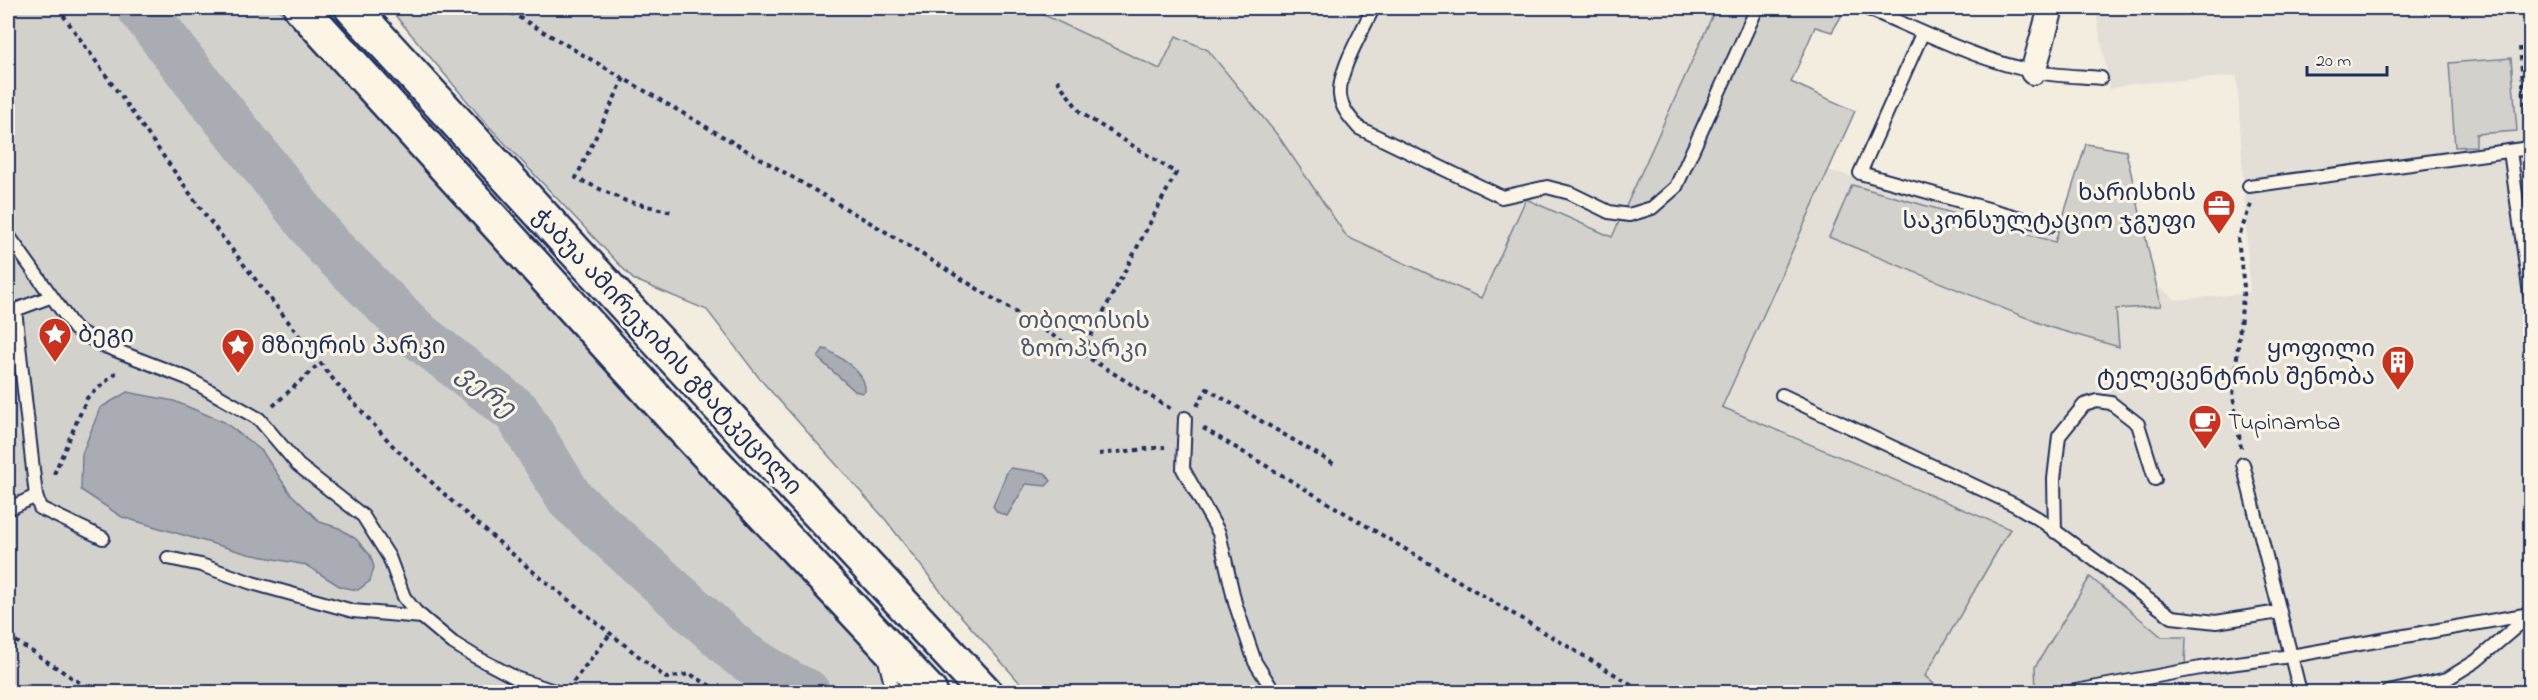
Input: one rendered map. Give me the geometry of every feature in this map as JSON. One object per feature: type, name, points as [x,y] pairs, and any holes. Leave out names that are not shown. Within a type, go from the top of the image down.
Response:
[{"type":"main road","name":"ჭაბუა ამირეჯიბის გზატკეცილი","points":[[301,8],[669,414],[930,693]]},
{"type":"main road","name":"ჭაბუა ამირეჯიბის გზატკეცილი","points":[[352,8],[985,693]]},
{"type":"street","points":[[2033,72],[2051,8]]},
{"type":"lane","points":[[1373,8],[1344,70],[1340,95],[1347,114],[1359,128],[1502,197],[1547,187],[1570,193],[1609,212],[1629,215],[1652,208],[1676,187],[1757,8]]},
{"type":"lane","points":[[1866,8],[1922,34],[2033,72],[2101,78]]},
{"type":"lane","points":[[1922,34],[1860,173],[2049,226]]},
{"type":"lane","points":[[2249,186],[2530,148]]},
{"type":"lane","points":[[2510,151],[2530,295]]},
{"type":"lane","points":[[8,235],[75,329],[102,345],[187,378],[259,419],[298,465],[363,516],[389,557],[404,597],[422,617],[453,643],[476,657],[518,679],[557,693]]},
{"type":"lane","points":[[38,502],[15,310],[50,297]]},
{"type":"lane","points":[[1782,394],[2015,505],[2039,519],[2172,617],[2216,622],[2279,612]]},
{"type":"lane","points":[[2055,532],[2054,479],[2059,436],[2084,405],[2097,401],[2111,403],[2138,424],[2155,479]]},
{"type":"lane","points":[[1187,419],[1184,469],[1219,533],[1235,603],[1255,662],[1274,693]]},
{"type":"lane","points":[[2243,464],[2300,693]]},
{"type":"lane","points":[[8,509],[38,502],[103,538]]},
{"type":"lane","points":[[168,558],[201,565],[252,583],[353,611],[422,617]]},
{"type":"lane","points":[[2070,693],[2206,667],[2290,656],[2530,615]]},
{"type":"lane","points":[[2388,693],[2447,679],[2476,661],[2530,615]]},
{"type":"lane","points":[[884,643],[885,664],[893,693]]},
{"type":"path","points":[[58,8],[206,216],[319,364],[394,447],[531,570],[666,678],[690,674],[721,693]]},
{"type":"path","points":[[503,8],[886,232],[1187,419],[1644,693]]},
{"type":"path","points":[[2520,47],[2530,148]]},
{"type":"path","points":[[624,78],[576,178],[626,201],[672,212]]},
{"type":"path","points":[[1058,80],[1081,113],[1176,173],[1082,353]]},
{"type":"path","points":[[2243,464],[2233,396],[2244,287],[2238,239],[2251,203]]},
{"type":"path","points":[[288,392],[319,364]]},
{"type":"path","points":[[38,502],[87,398],[116,372],[154,366]]},
{"type":"path","points":[[1187,419],[1207,389],[1334,464]]},
{"type":"path","points":[[1099,454],[1184,447]]},
{"type":"path","points":[[573,683],[610,634]]},
{"type":"path","points":[[8,636],[93,693]]},
{"type":"shaded area","points":[[1029,8],[1773,8],[1815,27],[1791,82],[1855,111],[1828,170],[2110,251],[2176,300],[2250,293],[2237,76],[2131,84],[2110,89],[2095,8],[2530,8],[2530,692],[1943,692],[1925,677],[2010,528],[1459,301],[1347,237],[1279,137],[1160,69]],"holes":[[[2511,58],[2517,131],[2475,134]]]},
{"type":"shaded area","points":[[823,349],[828,350],[858,372],[865,384],[865,391],[862,393],[855,391],[818,358]]},
{"type":"shaded area","points":[[127,392],[174,401],[224,422],[262,451],[290,493],[320,522],[339,528],[356,539],[370,555],[374,567],[370,581],[358,590],[341,587],[306,565],[248,554],[122,517],[81,490],[82,454],[100,408]]},
{"type":"shaded area","points":[[1011,468],[1045,473],[1051,481],[1046,486],[1026,484],[1007,516],[997,512],[993,506],[1008,470]]},
{"type":"green space","name":"მზიურის პარკი","points":[[8,8],[277,8],[626,393],[895,676],[885,692],[8,692]]},
{"type":"green space","name":"თბილისის ზოოპარკი","points":[[389,8],[1029,8],[1160,69],[1176,36],[1208,50],[1279,137],[1347,237],[1481,298],[1526,199],[1612,237],[1716,8],[1846,8],[1832,32],[1815,27],[1791,82],[1855,111],[1722,407],[2010,529],[1925,676],[1943,692],[1028,692],[952,606],[885,519],[760,379],[707,310],[633,279],[483,120]]},
{"type":"green space","points":[[2511,58],[2517,131],[2476,134],[2476,146],[2455,147],[2449,63]]},
{"type":"green space","points":[[2086,144],[2126,151],[2161,306],[2116,309],[2119,347],[2049,327],[1829,237],[1852,185],[2055,242]]},
{"type":"green space","points":[[2090,577],[2162,637],[2186,637],[2185,668],[2036,692],[2035,667]]},
{"type":"waterway","name":"ვერე","points":[[141,8],[328,246],[419,336],[517,412],[570,499],[741,654],[792,686],[806,692]]},
{"type":"place","name":"ხარისხის საკონსულტაციო ჯგუფი","points":[[2219,235]]},
{"type":"place","name":"ბეგი","points":[[55,363]]},
{"type":"place","name":"მზიურის პარკი","points":[[238,374]]},
{"type":"place","name":"ყოფილი ტელეცენტრის შენობა","points":[[2398,391]]},
{"type":"place","name":"Tupinamba","points":[[2205,450]]}]
